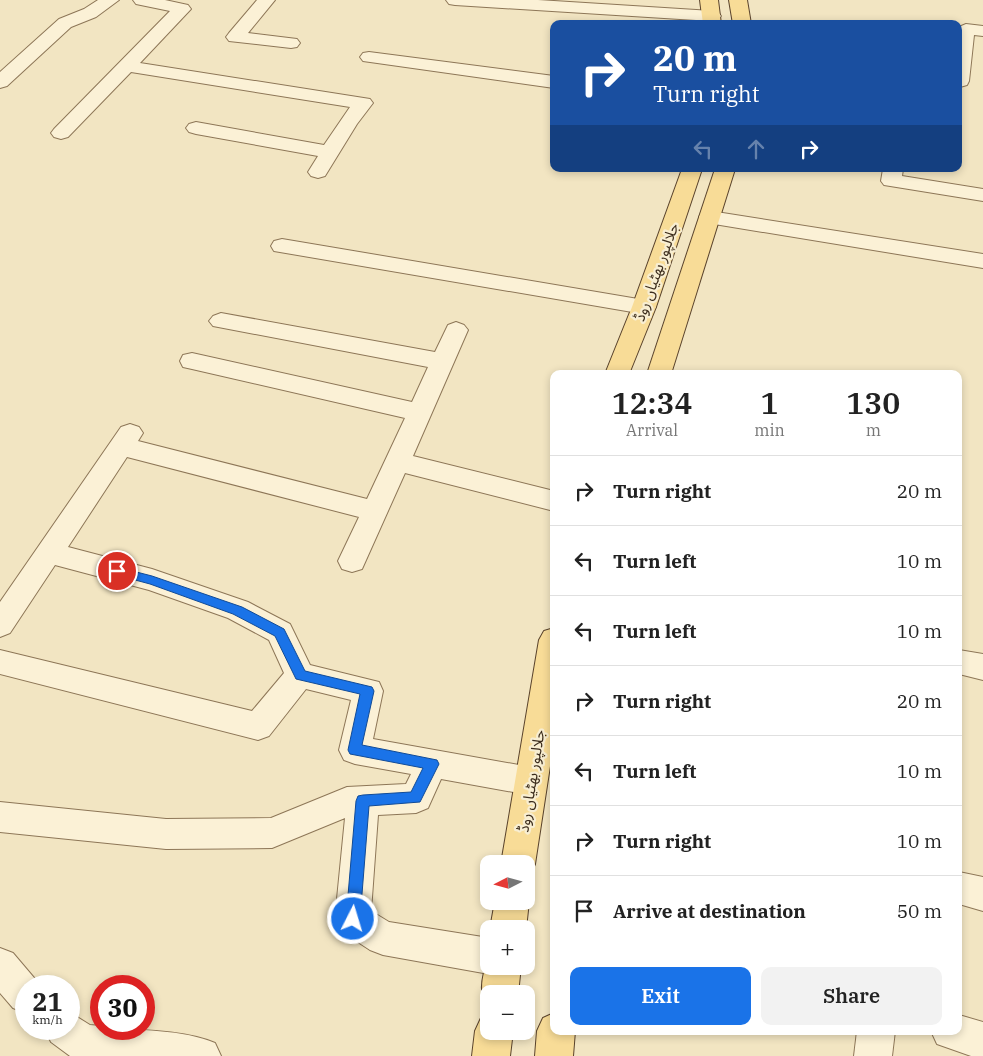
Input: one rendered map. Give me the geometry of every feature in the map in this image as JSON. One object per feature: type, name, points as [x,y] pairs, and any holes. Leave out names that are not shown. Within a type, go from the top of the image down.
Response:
[{"type":"main road","points":[[738,0],[741,20]]},
{"type":"main road","name":"جلالپور بھٹیاں روڈ","points":[[619,370],[644,307],[691,172]]},
{"type":"main road","points":[[660,370],[724,172]]},
{"type":"main road","name":"جلالپور بھٹیاں روڈ","points":[[519,855],[550,664]]},
{"type":"main road","points":[[554,1056],[556,1035]]},
{"type":"main road","points":[[491,1056],[493,1040]]},
{"type":"street","points":[[0,82],[65,23],[90,13],[110,0]]},
{"type":"street","points":[[61,133],[182,9],[142,0]]},
{"type":"street","points":[[266,0],[235,37],[291,43]]},
{"type":"street","points":[[456,0],[711,13]]},
{"type":"street","points":[[962,47],[966,29],[983,31]]},
{"type":"street","points":[[369,57],[550,81]]},
{"type":"street","points":[[126,66],[363,103],[348,122],[318,172]]},
{"type":"street","points":[[196,128],[330,152]]},
{"type":"street","points":[[892,172],[891,181],[983,195]]},
{"type":"street","points":[[710,217],[983,262]]},
{"type":"street","points":[[282,246],[644,307]]},
{"type":"street","points":[[221,322],[443,362]]},
{"type":"street","points":[[352,561],[456,330]]},
{"type":"street","points":[[192,360],[420,413]]},
{"type":"street","points":[[0,625],[126,439],[375,511]]},
{"type":"street","points":[[397,462],[550,500]]},
{"type":"street","points":[[49,553],[152,580],[238,610],[280,632],[300,675]]},
{"type":"street","points":[[0,662],[258,726],[300,675]]},
{"type":"street","points":[[962,663],[983,667]]},
{"type":"street","points":[[300,675],[368,691],[355,750],[530,781]]},
{"type":"street","points":[[0,817],[166,834],[272,833],[347,802],[416,798],[432,764]]},
{"type":"street","points":[[363,801],[353,919],[384,938],[480,954]]},
{"type":"street","points":[[962,889],[983,894]]},
{"type":"street","points":[[0,966],[15,983]]},
{"type":"street","points":[[873,1056],[876,1035]]},
{"type":"street","points":[[962,1035],[983,1041]]},
{"type":"street","points":[[76,1043],[202,1056]]},
{"type":"route","points":[[117,571],[152,580],[238,610],[280,632],[300,675],[368,691],[355,750],[432,764],[416,798],[363,801],[353,919]]}]
